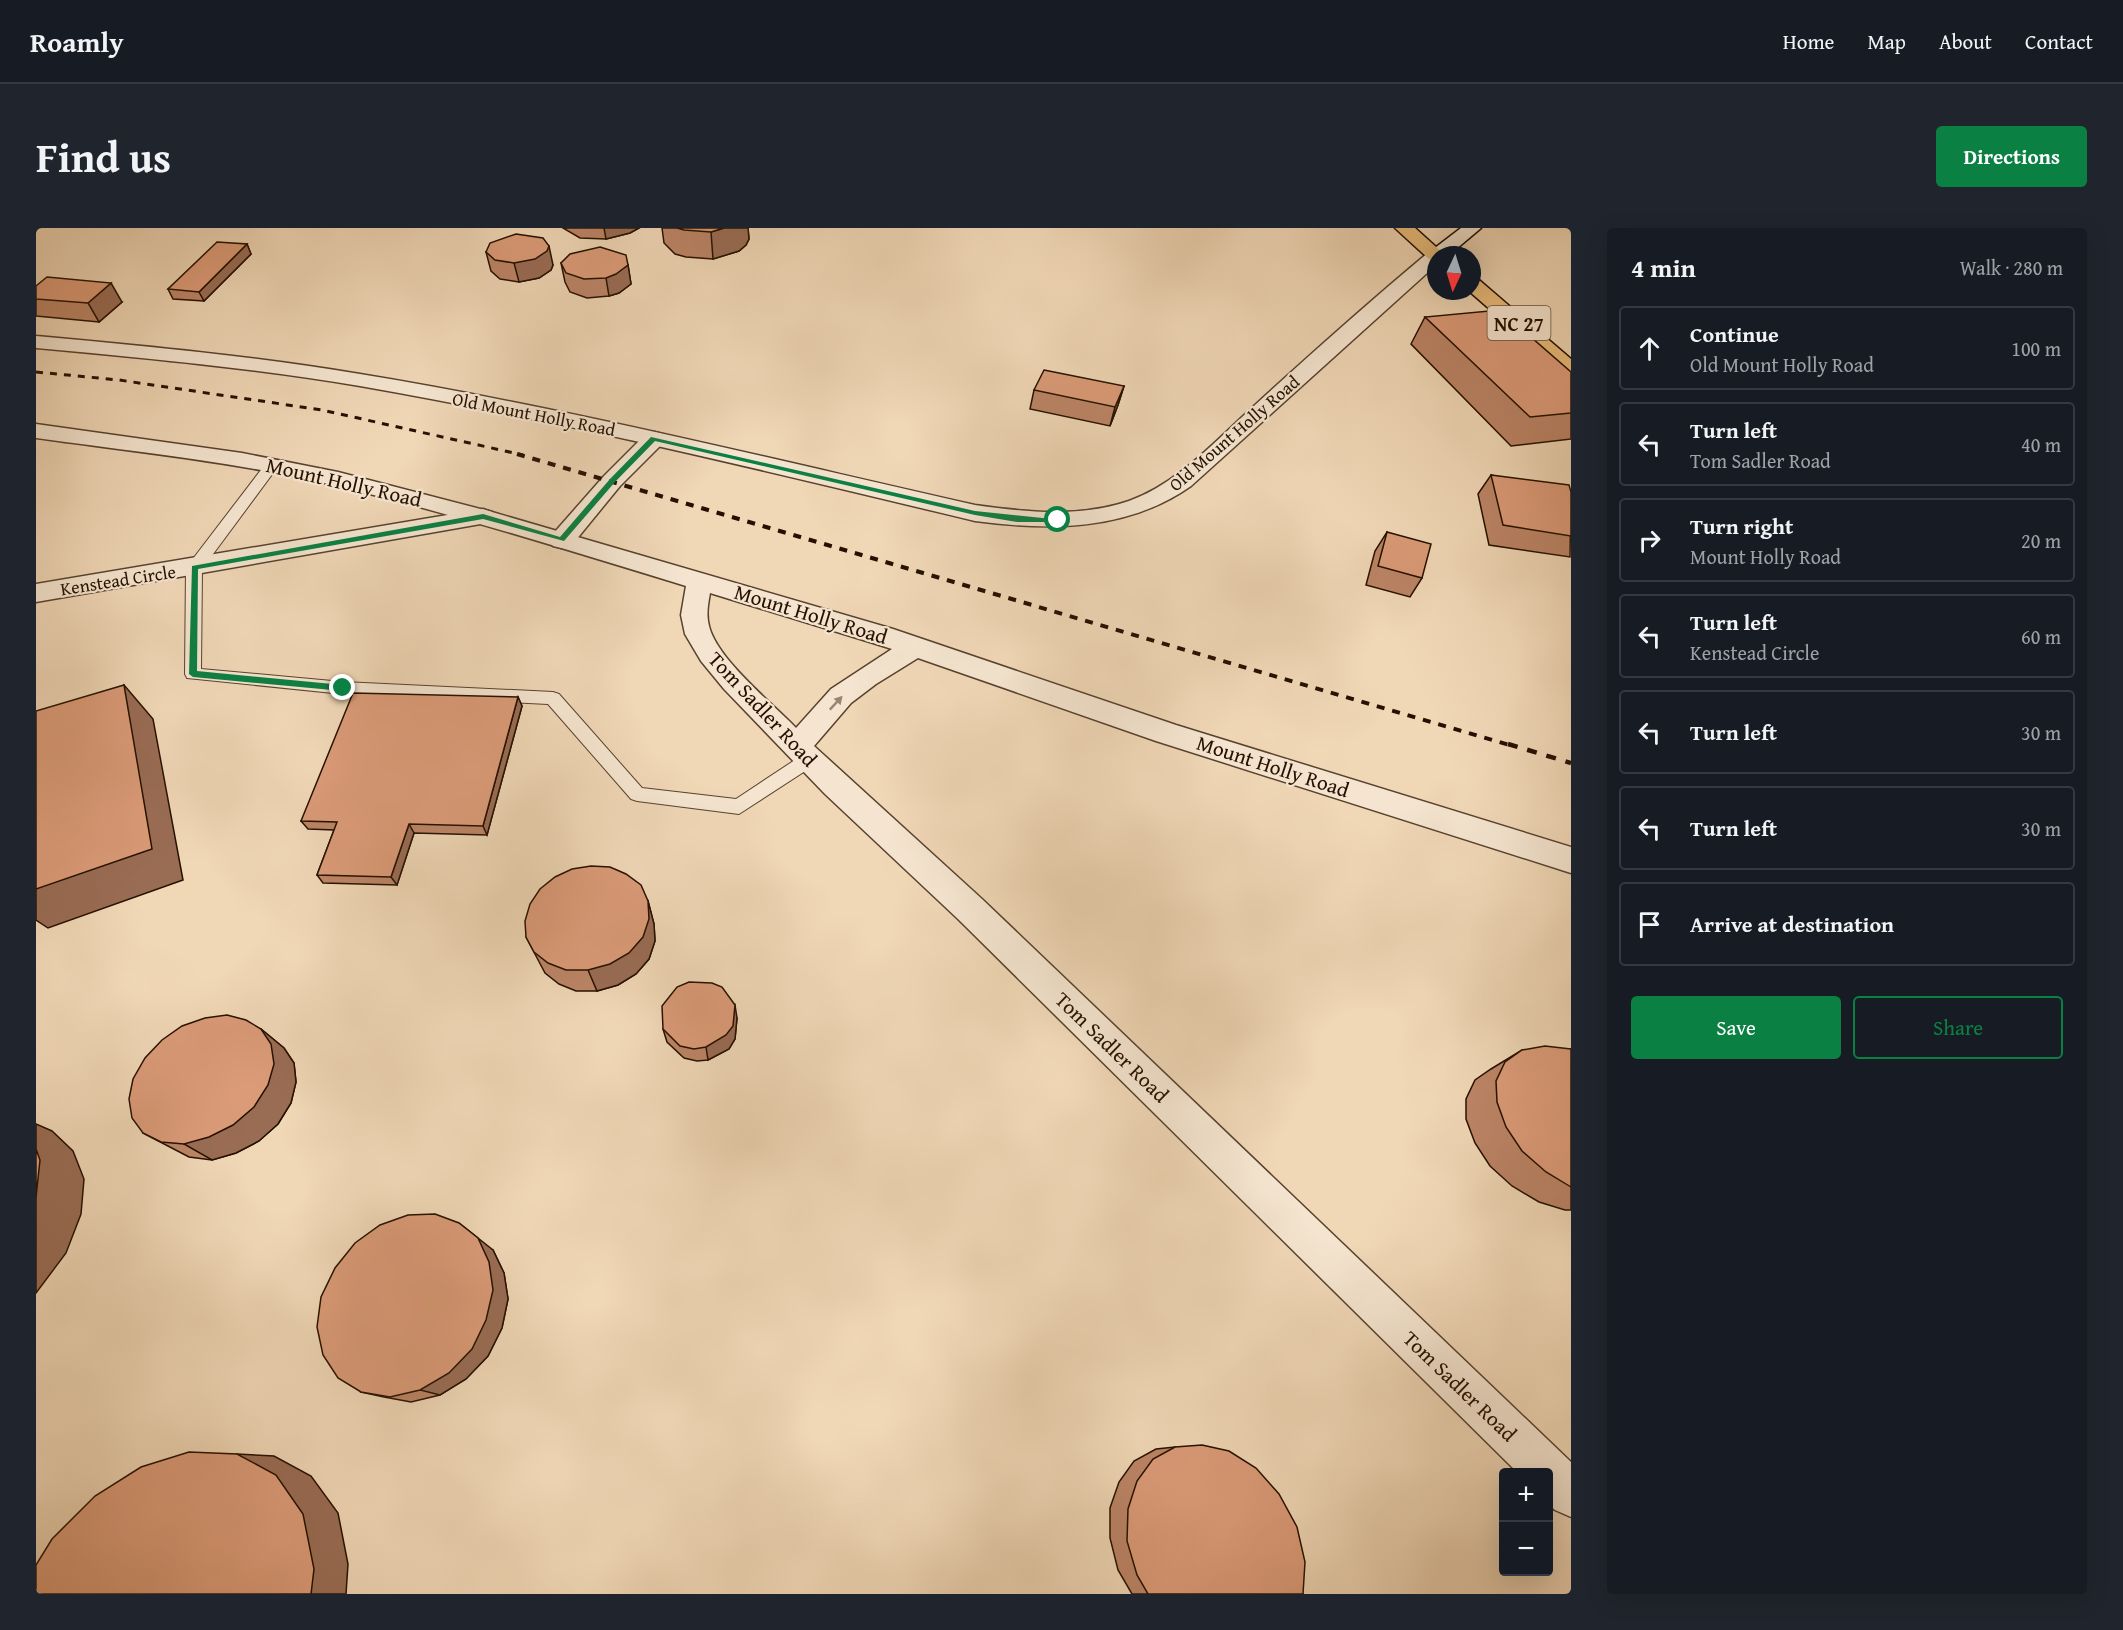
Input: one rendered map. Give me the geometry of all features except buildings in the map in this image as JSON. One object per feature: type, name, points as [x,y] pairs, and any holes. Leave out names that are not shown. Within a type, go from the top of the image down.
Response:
[{"type":"main road","points":[[1404,228],[1427,247]]},
{"type":"main road","name":"NC 27","points":[[1481,292],[1571,370]]},
{"type":"street","name":"Old Mount Holly Road","points":[[1449,246],[1472,228]]},
{"type":"street","name":"Old Mount Holly Road","points":[[36,342],[181,355],[360,380],[577,421],[975,513],[1017,519],[1058,520],[1097,516],[1142,503],[1182,483],[1372,308],[1427,263]]},
{"type":"street","name":"Mount Holly Road","points":[[36,431],[272,465],[338,479],[483,517],[916,647],[1166,733],[1571,860]]},
{"type":"street","points":[[562,540],[612,481],[654,439]]},
{"type":"street","name":"Kenstead Circle","points":[[36,593],[483,517]]},
{"type":"street","name":"Tom Sadler Road","points":[[700,581],[694,620],[697,633],[712,657],[803,753],[868,818],[970,909],[1571,1494]]},
{"type":"street","points":[[803,753],[841,696],[866,677],[916,647]]},
{"type":"lane","points":[[272,465],[194,567],[193,674],[343,688],[553,698],[637,794],[740,807],[803,753]]},
{"type":"railway","points":[[36,372],[119,380],[322,410],[523,455]]},
{"type":"railway","points":[[517,454],[1513,746]]},
{"type":"railway","points":[[1508,744],[1571,763]]},
{"type":"route","points":[[343,688],[193,674],[194,567],[483,517],[562,540],[612,481],[654,439],[975,513],[1017,519],[1058,520]]}]
